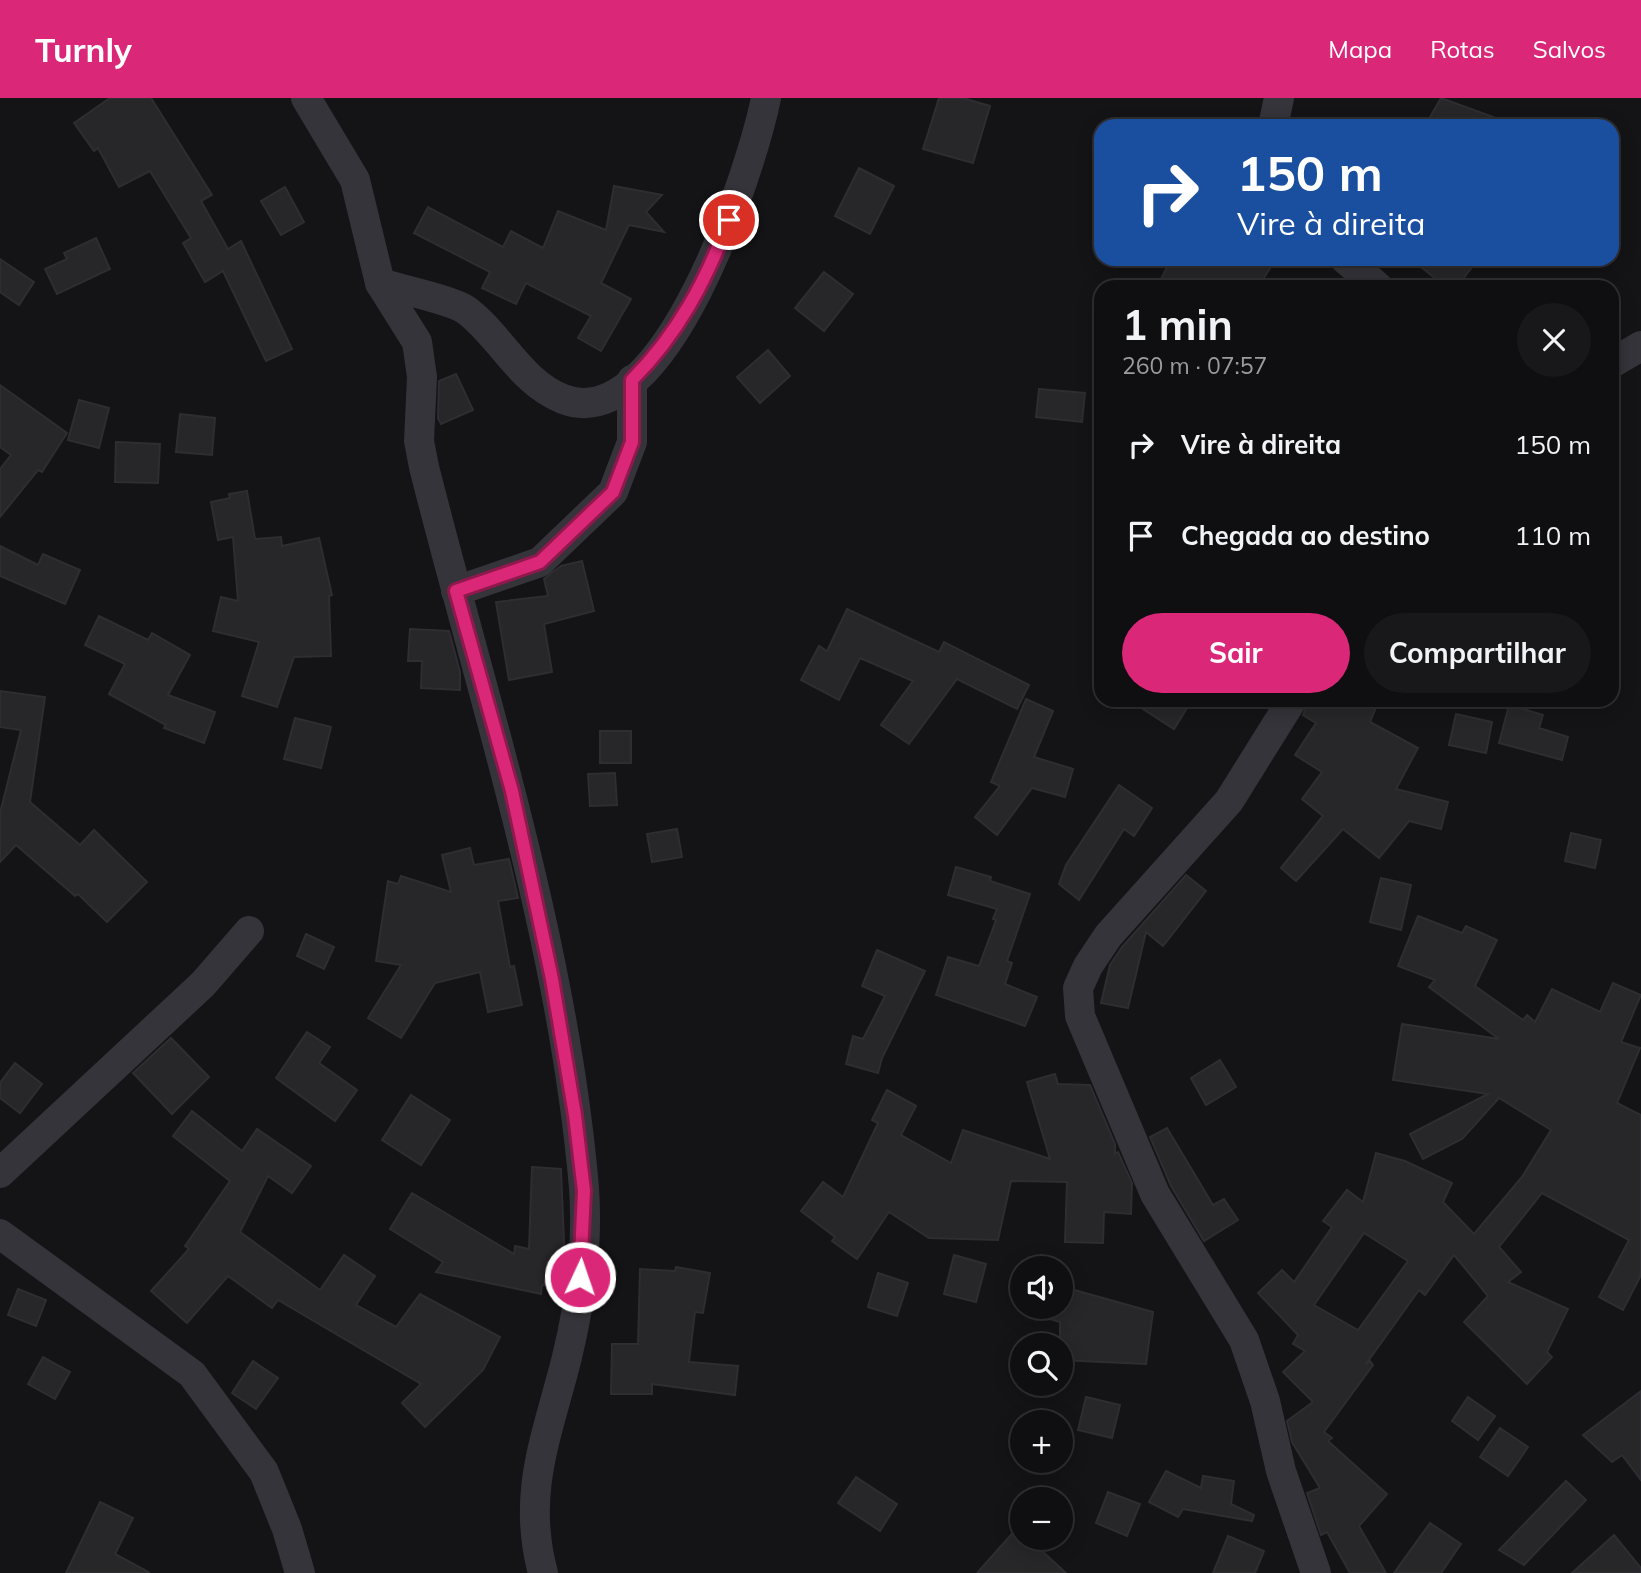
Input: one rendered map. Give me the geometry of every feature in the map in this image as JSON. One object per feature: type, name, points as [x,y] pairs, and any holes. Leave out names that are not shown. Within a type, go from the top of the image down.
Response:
[{"type":"street","points":[[306,98],[355,180],[380,284],[416,342],[422,377],[419,441],[456,591],[512,791],[575,1115],[584,1191],[579,1300],[533,1501],[536,1548],[543,1573]]},
{"type":"street","points":[[380,284],[465,309],[529,377],[565,400],[588,403],[607,397],[632,380],[668,341],[714,262],[737,199],[766,98]]},
{"type":"street","points":[[1274,119],[1279,98]]},
{"type":"street","points":[[1353,266],[1370,280]]},
{"type":"street","points":[[1619,359],[1641,346]]},
{"type":"street","points":[[456,591],[540,562],[613,492],[632,442],[632,380]]},
{"type":"street","points":[[1288,707],[1229,801],[1108,936],[1088,965],[1078,988],[1080,1016],[1155,1194],[1244,1340],[1265,1401],[1281,1471],[1316,1573]]},
{"type":"street","points":[[0,1173],[203,984],[249,930]]},
{"type":"street","points":[[0,1234],[192,1374],[264,1472],[287,1530],[300,1573]]},
{"type":"building","points":[[110,98],[151,98],[212,195],[201,201],[228,249],[241,241],[292,349],[266,361],[223,271],[205,282],[183,243],[191,238],[150,171],[119,187],[98,148],[94,151],[74,123]]},
{"type":"building","points":[[939,98],[963,98],[990,106],[973,163],[923,149]]},
{"type":"building","points":[[1441,98],[1499,119],[1429,119]]},
{"type":"building","points":[[859,168],[894,186],[870,234],[835,216]]},
{"type":"building","points":[[614,186],[662,195],[646,212],[664,232],[629,225],[601,283],[631,299],[601,351],[578,338],[591,316],[526,283],[516,304],[482,288],[490,272],[414,233],[428,207],[503,247],[511,231],[543,248],[558,211],[606,230]]},
{"type":"building","points":[[285,187],[304,222],[281,235],[261,201]]},
{"type":"building","points":[[96,238],[110,269],[57,294],[45,269],[67,259],[64,253]]},
{"type":"building","points":[[0,259],[34,282],[19,305],[0,292]]},
{"type":"building","points":[[1168,266],[1272,266],[1262,280],[1160,280]]},
{"type":"building","points":[[1420,266],[1473,266],[1462,280],[1437,280]]},
{"type":"building","points":[[824,272],[853,294],[824,331],[795,308]]},
{"type":"building","points":[[768,350],[790,376],[760,403],[737,377]]},
{"type":"building","points":[[456,374],[473,410],[441,424],[438,418],[439,381]]},
{"type":"building","points":[[0,385],[67,433],[42,472],[38,470],[0,517],[0,469],[11,455],[0,447]]},
{"type":"building","points":[[1039,389],[1085,393],[1082,422],[1036,417]]},
{"type":"building","points":[[79,400],[109,408],[99,448],[68,440]]},
{"type":"building","points":[[180,414],[215,418],[212,455],[176,452]]},
{"type":"building","points":[[116,442],[160,444],[158,483],[115,482]]},
{"type":"building","points":[[247,491],[255,539],[281,537],[282,546],[319,538],[332,595],[329,596],[331,656],[294,657],[277,707],[242,696],[259,642],[213,631],[221,597],[238,601],[233,537],[218,540],[211,502],[230,498],[229,494]]},
{"type":"building","points":[[0,546],[38,565],[43,554],[80,570],[65,604],[0,576]]},
{"type":"building","points":[[582,561],[594,611],[544,624],[552,672],[509,680],[496,602],[548,596],[544,579],[561,566]]},
{"type":"building","points":[[847,609],[939,652],[944,642],[1029,685],[1017,709],[957,679],[909,744],[881,725],[913,681],[860,658],[839,700],[801,680],[819,646],[827,651]]},
{"type":"building","points":[[99,616],[148,640],[152,633],[190,655],[168,695],[215,712],[204,743],[164,728],[166,725],[109,694],[125,664],[85,645]]},
{"type":"building","points":[[410,629],[449,631],[460,672],[460,690],[421,688],[422,661],[408,661]]},
{"type":"building","points":[[0,691],[45,697],[30,802],[80,845],[94,830],[147,882],[107,922],[78,894],[75,896],[16,845],[0,862],[0,813],[21,730],[0,727]]},
{"type":"building","points":[[1026,699],[1053,711],[1034,757],[1073,769],[1065,797],[1032,788],[997,835],[975,817],[1000,786],[991,782]]},
{"type":"building","points":[[1140,707],[1188,707],[1174,729]]},
{"type":"building","points":[[1306,707],[1376,707],[1370,722],[1418,748],[1396,789],[1448,802],[1441,829],[1409,821],[1379,858],[1343,829],[1296,881],[1281,868],[1323,816],[1302,799],[1322,772],[1295,755],[1316,723],[1303,715]]},
{"type":"building","points":[[1508,707],[1543,715],[1539,728],[1568,737],[1562,760],[1499,743]]},
{"type":"building","points":[[1456,714],[1492,722],[1486,753],[1449,745]]},
{"type":"building","points":[[295,718],[331,727],[321,768],[284,759]]},
{"type":"building","points":[[600,731],[631,731],[631,763],[600,763]]},
{"type":"building","points":[[615,773],[617,805],[590,806],[588,774]]},
{"type":"building","points":[[1119,785],[1152,808],[1134,836],[1124,829],[1079,900],[1059,884],[1066,865]]},
{"type":"building","points":[[677,829],[682,857],[652,862],[647,834]]},
{"type":"building","points":[[1571,833],[1601,840],[1595,868],[1565,861]]},
{"type":"building","points":[[470,848],[474,865],[509,859],[518,898],[498,901],[510,967],[514,966],[522,1005],[488,1012],[480,972],[435,983],[401,1038],[368,1018],[401,965],[376,961],[388,881],[398,884],[401,876],[451,892],[442,855]]},
{"type":"building","points":[[956,867],[991,877],[990,881],[1030,894],[1007,961],[1012,963],[1005,984],[1037,997],[1025,1026],[936,995],[948,957],[979,966],[996,920],[993,919],[997,909],[948,895]]},
{"type":"building","points":[[1186,875],[1206,891],[1163,946],[1146,932],[1128,1008],[1101,1003],[1110,965],[1122,947]]},
{"type":"building","points":[[1381,878],[1411,885],[1401,930],[1370,922]]},
{"type":"building","points":[[1418,916],[1462,933],[1466,926],[1497,940],[1475,986],[1523,1020],[1527,1015],[1535,1022],[1552,989],[1600,1012],[1613,983],[1641,995],[1621,1042],[1640,1048],[1617,1103],[1641,1115],[1641,1275],[1623,1310],[1599,1297],[1629,1240],[1542,1193],[1499,1247],[1521,1272],[1508,1282],[1568,1309],[1547,1352],[1552,1357],[1527,1384],[1464,1322],[1488,1296],[1454,1255],[1425,1295],[1419,1290],[1366,1364],[1370,1361],[1373,1365],[1324,1432],[1332,1438],[1328,1441],[1387,1494],[1359,1526],[1386,1573],[1350,1573],[1327,1532],[1321,1535],[1307,1493],[1320,1488],[1292,1442],[1287,1421],[1313,1402],[1283,1372],[1305,1351],[1293,1344],[1298,1335],[1258,1293],[1282,1270],[1294,1282],[1332,1227],[1323,1221],[1347,1190],[1363,1202],[1376,1153],[1405,1161],[1452,1183],[1443,1202],[1474,1234],[1522,1177],[1551,1130],[1499,1098],[1462,1139],[1423,1159],[1410,1134],[1488,1094],[1393,1080],[1402,1024],[1499,1039],[1429,987],[1435,980],[1398,966]],"holes":[[[1364,1233],[1408,1261],[1358,1330],[1314,1305]]]},
{"type":"building","points":[[306,934],[334,947],[324,969],[297,956]]},
{"type":"building","points":[[877,950],[925,971],[882,1058],[878,1073],[846,1064],[853,1036],[863,1039],[885,996],[862,986]]},
{"type":"building","points":[[307,1032],[330,1047],[319,1063],[357,1090],[335,1121],[276,1078]]},
{"type":"building","points":[[171,1038],[209,1077],[172,1114],[133,1073]]},
{"type":"building","points":[[1220,1060],[1236,1087],[1206,1105],[1191,1078]]},
{"type":"building","points":[[15,1063],[42,1084],[20,1113],[0,1098],[0,1083]]},
{"type":"building","points":[[1055,1074],[1058,1084],[1090,1085],[1115,1144],[1115,1154],[1118,1152],[1132,1183],[1131,1214],[1104,1212],[1103,1243],[1065,1242],[1067,1182],[1011,1181],[998,1240],[929,1238],[889,1212],[857,1259],[832,1241],[835,1237],[801,1211],[823,1182],[843,1197],[878,1123],[872,1120],[887,1090],[916,1106],[901,1135],[951,1163],[963,1130],[1050,1159],[1027,1082]]},
{"type":"building","points":[[411,1095],[450,1120],[421,1165],[382,1140]]},
{"type":"building","points":[[192,1111],[242,1151],[257,1129],[311,1166],[292,1193],[268,1176],[240,1232],[320,1290],[344,1255],[375,1276],[356,1305],[396,1327],[420,1294],[500,1337],[483,1370],[425,1427],[402,1403],[421,1384],[278,1300],[272,1308],[228,1276],[187,1323],[151,1291],[189,1249],[185,1246],[230,1181],[173,1136]]},
{"type":"building","points":[[1167,1128],[1213,1205],[1224,1199],[1238,1220],[1204,1241],[1171,1186],[1150,1137]]},
{"type":"building","points":[[532,1167],[561,1169],[565,1266],[563,1286],[542,1285],[541,1294],[436,1272],[443,1262],[390,1229],[412,1193],[514,1254],[515,1246],[529,1249]]},
{"type":"building","points":[[954,1255],[986,1264],[976,1302],[944,1294]]},
{"type":"building","points":[[676,1267],[710,1273],[703,1313],[695,1312],[689,1362],[738,1366],[735,1395],[652,1384],[652,1394],[611,1394],[612,1344],[638,1344],[640,1269],[675,1271]]},
{"type":"building","points":[[878,1273],[908,1283],[897,1316],[868,1307]]},
{"type":"building","points":[[18,1289],[46,1300],[36,1326],[8,1315]]},
{"type":"building","points":[[1073,1290],[1153,1312],[1146,1364],[1073,1361],[1073,1333],[1060,1333],[1060,1322],[1050,1319],[1073,1319]]},
{"type":"building","points":[[43,1357],[70,1372],[55,1399],[28,1384]]},
{"type":"building","points":[[253,1361],[278,1378],[256,1409],[232,1393]]},
{"type":"building","points":[[1641,1391],[1641,1480],[1622,1455],[1612,1462],[1583,1435]]},
{"type":"building","points":[[1086,1397],[1120,1405],[1112,1438],[1078,1430]]},
{"type":"building","points":[[1468,1397],[1495,1416],[1478,1440],[1452,1421]]},
{"type":"building","points":[[1500,1428],[1528,1447],[1508,1476],[1480,1457]]},
{"type":"building","points":[[1166,1471],[1201,1488],[1203,1476],[1234,1481],[1231,1504],[1254,1515],[1252,1521],[1183,1509],[1178,1517],[1149,1502]]},
{"type":"building","points":[[856,1477],[897,1504],[880,1531],[838,1503]]},
{"type":"building","points":[[1566,1481],[1586,1500],[1524,1565],[1499,1550]]},
{"type":"building","points":[[1108,1492],[1140,1504],[1127,1536],[1096,1523]]},
{"type":"building","points":[[100,1502],[133,1518],[115,1554],[150,1573],[66,1573]]},
{"type":"building","points":[[1430,1523],[1461,1544],[1441,1573],[1394,1573]]},
{"type":"building","points":[[1614,1535],[1641,1568],[1641,1573],[1572,1573]]},
{"type":"building","points":[[1010,1536],[1010,1550],[1041,1550],[1066,1573],[977,1573]]},
{"type":"building","points":[[1228,1536],[1264,1551],[1255,1573],[1213,1573]]},
{"type":"route","points":[[580,1277],[584,1191],[575,1115],[552,979],[512,791],[456,591],[515,573],[540,562],[600,508],[613,492],[624,470],[632,442],[632,380],[668,341],[687,313],[714,262],[729,220]]}]
